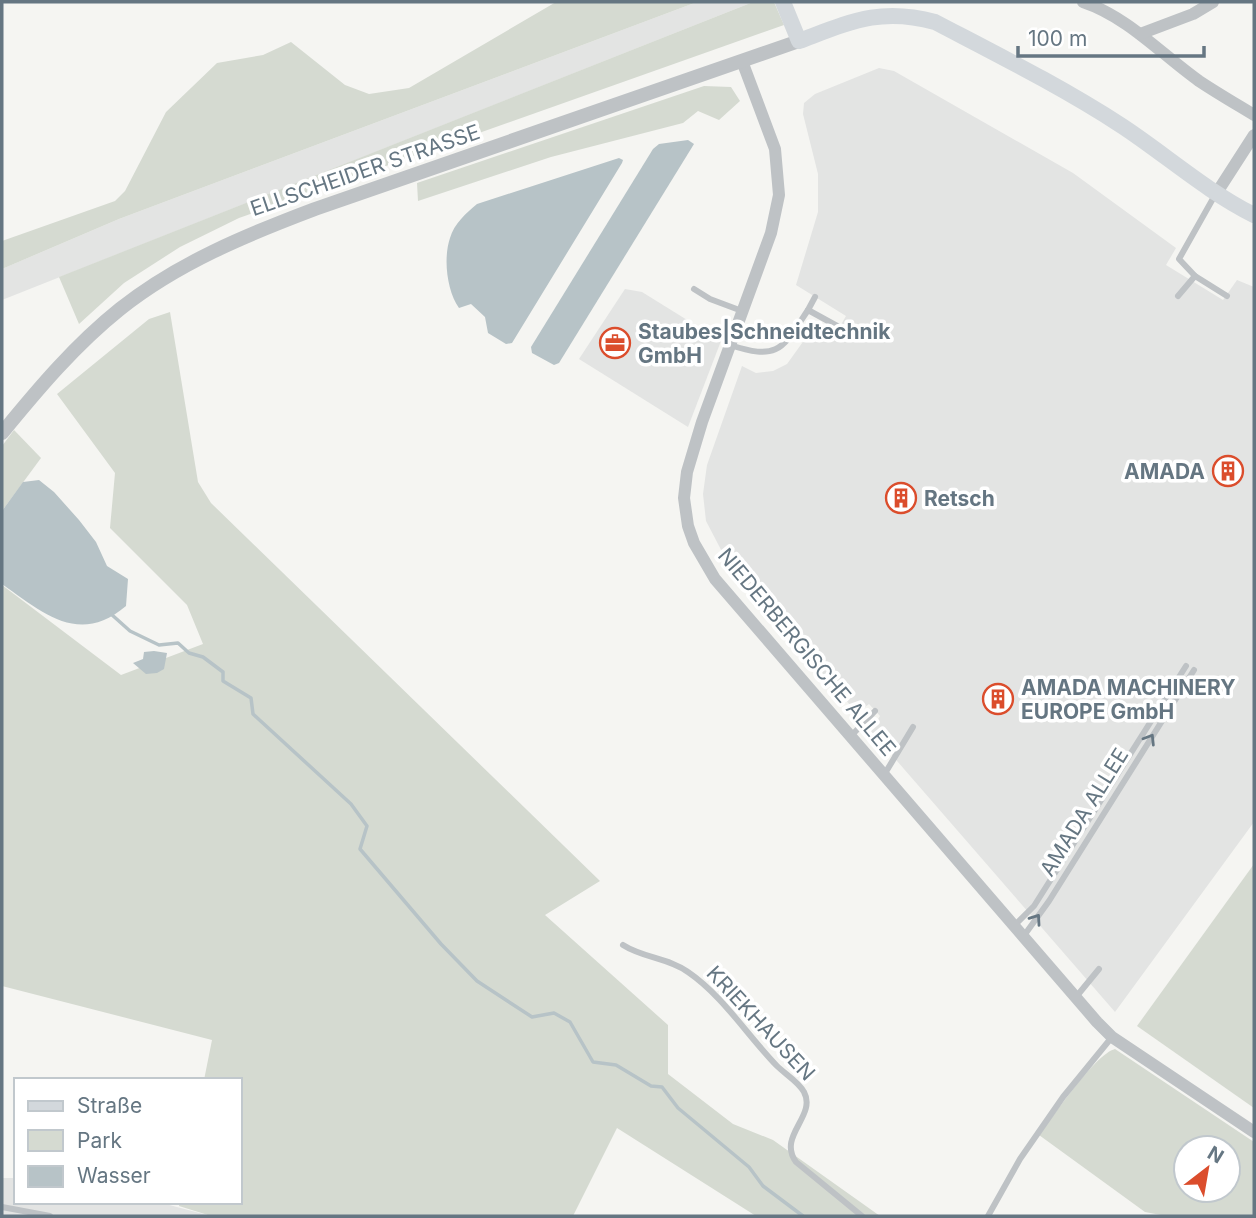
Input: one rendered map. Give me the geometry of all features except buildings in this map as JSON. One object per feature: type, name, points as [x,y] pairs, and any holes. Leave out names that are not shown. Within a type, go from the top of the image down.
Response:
[{"type":"main road","points":[[785,6],[799,41],[852,21],[881,15],[912,16],[935,22],[1102,114],[1216,194],[1254,215]]},
{"type":"street","points":[[1083,2],[1100,8],[1140,34],[1199,80],[1254,116]]},
{"type":"street","points":[[1140,34],[1193,14],[1213,2]]},
{"type":"street","name":"ELLSCHEIDER STRASSE","points":[[2,433],[73,351],[126,304],[189,263],[249,233],[799,41]]},
{"type":"street","name":"NIEDERBERGISCHE ALLEE","points":[[742,61],[775,149],[779,195],[771,233],[692,450],[684,498],[688,526],[694,543],[715,579],[1112,1037],[1254,1132]]},
{"type":"street","points":[[1216,194],[1254,135]]},
{"type":"lane","points":[[1216,194],[1179,259],[1195,276],[1227,296]]},
{"type":"lane","points":[[1178,296],[1195,276]]},
{"type":"lane","points":[[694,289],[710,299],[742,312]]},
{"type":"lane","points":[[730,345],[761,353],[774,351],[783,345],[816,297]]},
{"type":"lane","points":[[808,310],[839,327]]},
{"type":"lane","name":"AMADA ALLEE","points":[[1014,926],[1034,906],[1186,666]]},
{"type":"lane","name":"AMADA ALLEE","points":[[1023,936],[1056,890],[1194,670]]},
{"type":"lane","points":[[851,736],[875,711]]},
{"type":"lane","points":[[884,775],[913,727]]},
{"type":"lane","name":"KRIEKHAUSEN","points":[[623,945],[644,956],[687,971],[801,1088],[806,1096],[806,1108],[789,1145],[790,1154],[796,1162],[862,1216]]},
{"type":"lane","points":[[1076,997],[1099,969]]},
{"type":"lane","points":[[988,1216],[1034,1138],[1063,1097],[1112,1037]]},
{"type":"lane","points":[[2,1207],[50,1216]]},
{"type":"shaded area","points":[[697,2],[753,2],[2,300],[2,269],[119,219]]},
{"type":"shaded area","points":[[879,68],[894,71],[1073,173],[1176,248],[1166,265],[1223,300],[1237,280],[1254,287],[1254,822],[1115,1012],[871,731],[880,716],[869,704],[857,713],[729,565],[706,521],[703,494],[707,465],[742,366],[756,373],[773,371],[787,364],[814,331],[825,332],[834,337],[846,316],[796,285],[818,212],[818,174],[803,114],[804,103],[815,94]]},
{"type":"shaded area","points":[[625,289],[642,292],[721,341],[688,427],[579,359]]},
{"type":"shaded area","points":[[2,1178],[14,1178],[14,1204],[166,1204],[211,1216],[2,1216]]},
{"type":"green space","points":[[556,2],[697,2],[119,219],[2,269],[2,241],[115,201],[125,191],[166,112],[217,63],[263,55],[291,42],[345,85],[369,94],[409,88]]},
{"type":"green space","points":[[753,2],[774,2],[784,25],[239,218],[180,247],[124,283],[79,324],[59,277]]},
{"type":"green space","points":[[704,86],[731,87],[740,101],[719,120],[698,111],[683,123],[551,157],[418,201],[417,183]]},
{"type":"green space","points":[[170,312],[198,482],[211,503],[600,881],[545,915],[668,1025],[668,1074],[733,1124],[773,1140],[880,1216],[756,1216],[617,1128],[573,1216],[211,1216],[179,1206],[242,1204],[242,1078],[204,1078],[212,1040],[2,986],[2,585],[121,675],[203,644],[187,605],[110,528],[115,473],[57,394],[149,319]]},
{"type":"green space","points":[[14,430],[41,458],[2,511],[2,446]]},
{"type":"green space","points":[[1254,864],[1254,1108],[1137,1026]]},
{"type":"green space","points":[[1115,1049],[1254,1142],[1254,1216],[1166,1216],[1145,1212],[1039,1135],[1097,1062]]},
{"type":"water","points":[[688,140],[694,144],[559,363],[554,365],[532,353],[531,347],[653,149],[659,144]]},
{"type":"water","points":[[619,158],[623,160],[622,163],[512,343],[506,344],[488,333],[485,317],[471,304],[459,308],[449,284],[447,255],[457,223],[469,211],[477,204]]},
{"type":"water","points":[[39,480],[54,492],[79,520],[96,542],[107,566],[128,579],[126,606],[109,618],[93,624],[62,621],[32,605],[2,584],[2,511],[23,482]]},
{"type":"water","points":[[144,652],[167,653],[164,669],[146,674],[133,663],[143,659]]},
{"type":"waterway","points":[[111,614],[130,631],[159,645],[178,643],[189,653],[203,657],[223,672],[223,681],[251,698],[253,714],[351,804],[367,826],[360,849],[441,944],[477,981],[532,1017],[554,1013],[570,1022],[593,1062],[616,1065],[651,1086],[662,1087],[678,1108],[749,1167],[763,1186],[803,1216]]},
{"type":"place","name":"Staubes|Schneidtechnik GmbH","points":[[615,343]]},
{"type":"place","name":"AMADA","points":[[1228,471]]},
{"type":"place","name":"Retsch","points":[[901,498]]},
{"type":"place","name":"AMADA MACHINERY EUROPE GmbH","points":[[998,699]]}]
